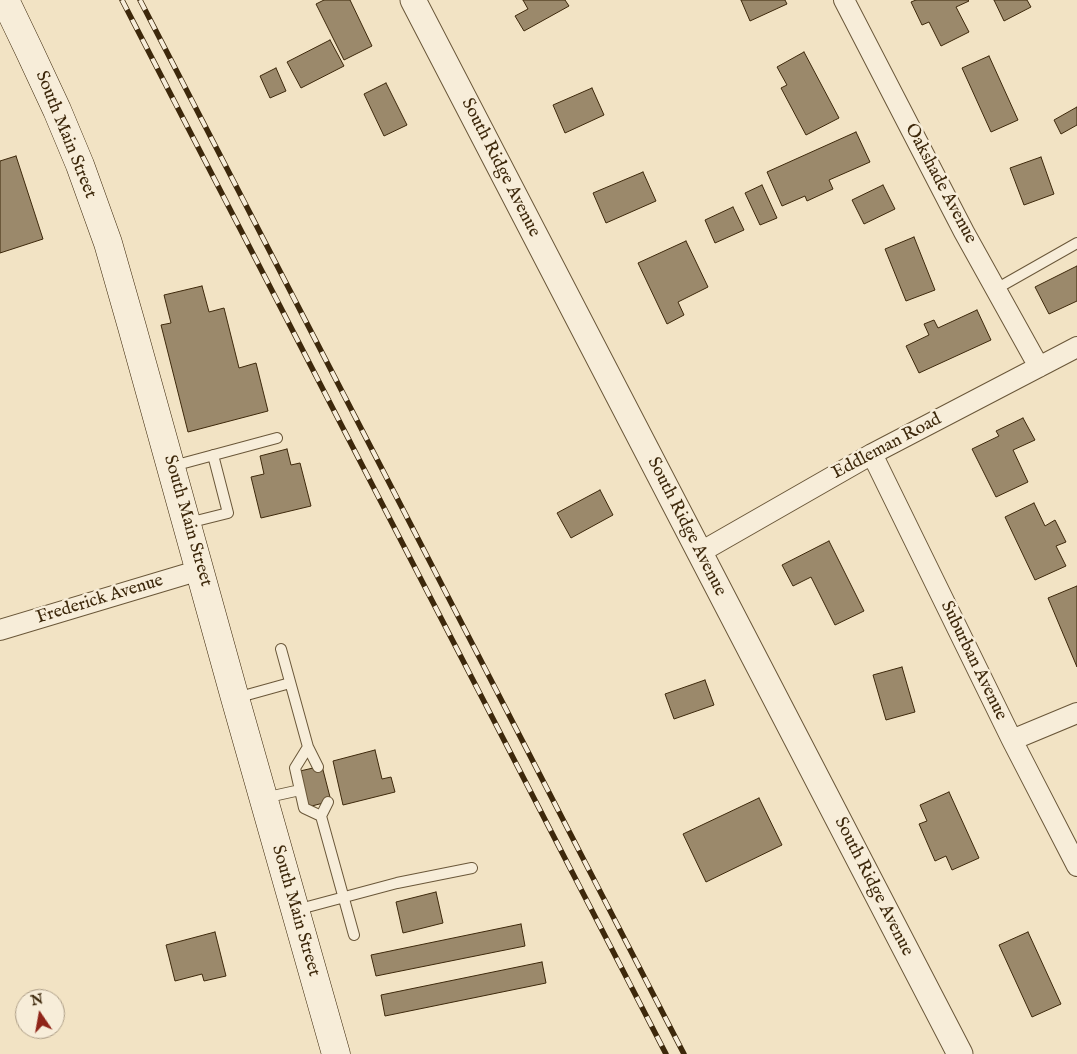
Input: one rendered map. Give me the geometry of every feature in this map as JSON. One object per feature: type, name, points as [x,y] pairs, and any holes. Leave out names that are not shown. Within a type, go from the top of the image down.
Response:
[{"type":"main road","name":"South Main Street","points":[[5,0],[57,110],[108,243],[336,1054]]},
{"type":"street","name":"South Ridge Avenue","points":[[413,0],[960,1054]]},
{"type":"street","name":"Oakshade Avenue","points":[[844,0],[964,232],[1039,367]]},
{"type":"street","name":"Eddleman Road","points":[[699,553],[872,454],[1077,347]]},
{"type":"street","name":"Suburban Avenue","points":[[872,454],[1012,740],[1077,866]]},
{"type":"street","name":"Frederick Avenue","points":[[0,630],[200,570]]},
{"type":"street","points":[[1012,740],[1077,713]]},
{"type":"lane","points":[[996,289],[1077,243]]},
{"type":"lane","points":[[172,467],[277,438]]},
{"type":"lane","points":[[188,524],[228,513],[213,455]]},
{"type":"lane","points":[[281,650],[308,747],[318,767]]},
{"type":"lane","points":[[235,698],[290,684]]},
{"type":"lane","points":[[308,747],[295,768],[304,808],[321,816]]},
{"type":"lane","points":[[263,798],[300,790]]},
{"type":"lane","points":[[328,802],[321,816],[354,935]]},
{"type":"lane","points":[[295,910],[398,883],[472,868]]},
{"type":"building","points":[[324,0],[350,0],[372,46],[344,60],[316,4]]},
{"type":"building","points":[[523,0],[565,0],[569,6],[524,31],[515,16],[528,9]]},
{"type":"building","points":[[741,0],[785,0],[787,4],[750,21]]},
{"type":"building","points":[[916,0],[968,0],[956,7],[969,32],[941,46],[929,22],[922,25],[911,2]]},
{"type":"building","points":[[994,0],[1027,0],[1031,7],[1004,21]]},
{"type":"building","points":[[330,40],[344,66],[301,88],[287,62]]},
{"type":"building","points":[[804,52],[839,118],[806,135],[781,88],[787,85],[777,67]]},
{"type":"building","points":[[989,56],[1018,120],[991,132],[962,68]]},
{"type":"building","points":[[276,68],[286,91],[270,98],[260,76]]},
{"type":"building","points":[[386,83],[407,125],[384,136],[364,94]]},
{"type":"building","points":[[592,88],[604,115],[565,133],[553,105]]},
{"type":"building","points":[[1077,107],[1077,125],[1061,134],[1054,120]]},
{"type":"building","points":[[856,132],[870,162],[829,180],[833,189],[807,201],[805,196],[782,206],[767,172]]},
{"type":"building","points":[[16,156],[43,239],[0,253],[0,161]]},
{"type":"building","points":[[1041,157],[1054,194],[1024,205],[1010,168]]},
{"type":"building","points":[[643,172],[656,201],[606,223],[593,193]]},
{"type":"building","points":[[762,185],[777,218],[760,225],[745,193]]},
{"type":"building","points":[[883,185],[895,209],[864,224],[852,200]]},
{"type":"building","points":[[733,207],[744,230],[715,243],[705,220]]},
{"type":"building","points":[[914,237],[935,290],[906,301],[885,249]]},
{"type":"building","points":[[686,241],[708,287],[678,302],[684,315],[667,324],[638,263]]},
{"type":"building","points":[[1077,266],[1077,301],[1049,314],[1035,287]]},
{"type":"building","points":[[202,286],[209,312],[224,308],[239,368],[256,363],[268,411],[188,432],[161,325],[171,323],[164,295]]},
{"type":"building","points":[[977,310],[991,340],[919,373],[906,346],[929,335],[924,324],[934,320],[938,328]]},
{"type":"building","points":[[1023,418],[1035,440],[1013,450],[1028,482],[996,497],[972,449],[999,436],[996,431]]},
{"type":"building","points":[[287,449],[291,465],[300,463],[311,506],[261,518],[251,477],[264,474],[260,456]]},
{"type":"building","points":[[600,490],[613,515],[571,538],[557,513]]},
{"type":"building","points":[[1034,503],[1045,526],[1055,520],[1066,542],[1056,546],[1066,566],[1035,580],[1005,517]]},
{"type":"building","points":[[829,541],[864,611],[835,625],[811,577],[793,586],[782,565]]},
{"type":"building","points":[[1077,586],[1077,667],[1048,598]]},
{"type":"building","points":[[902,667],[915,712],[886,720],[873,675]]},
{"type":"building","points":[[705,680],[714,705],[674,719],[665,694]]},
{"type":"building","points":[[375,750],[382,779],[391,777],[395,792],[343,805],[333,761]]},
{"type":"building","points":[[322,766],[331,801],[308,807],[300,771]]},
{"type":"building","points":[[949,792],[979,858],[952,870],[946,856],[935,861],[919,824],[927,821],[920,805]]},
{"type":"building","points":[[759,798],[782,845],[706,882],[683,834]]},
{"type":"building","points":[[436,892],[443,923],[403,933],[396,902]]},
{"type":"building","points":[[521,924],[525,946],[376,976],[371,955]]},
{"type":"building","points":[[215,932],[226,976],[204,981],[202,974],[175,981],[166,945]]},
{"type":"building","points":[[1028,932],[1061,1004],[1032,1017],[999,945]]},
{"type":"building","points":[[542,962],[546,983],[385,1016],[381,995]]},
{"type":"railway","points":[[122,0],[666,1054]]},
{"type":"railway","points":[[140,0],[684,1054]]}]
